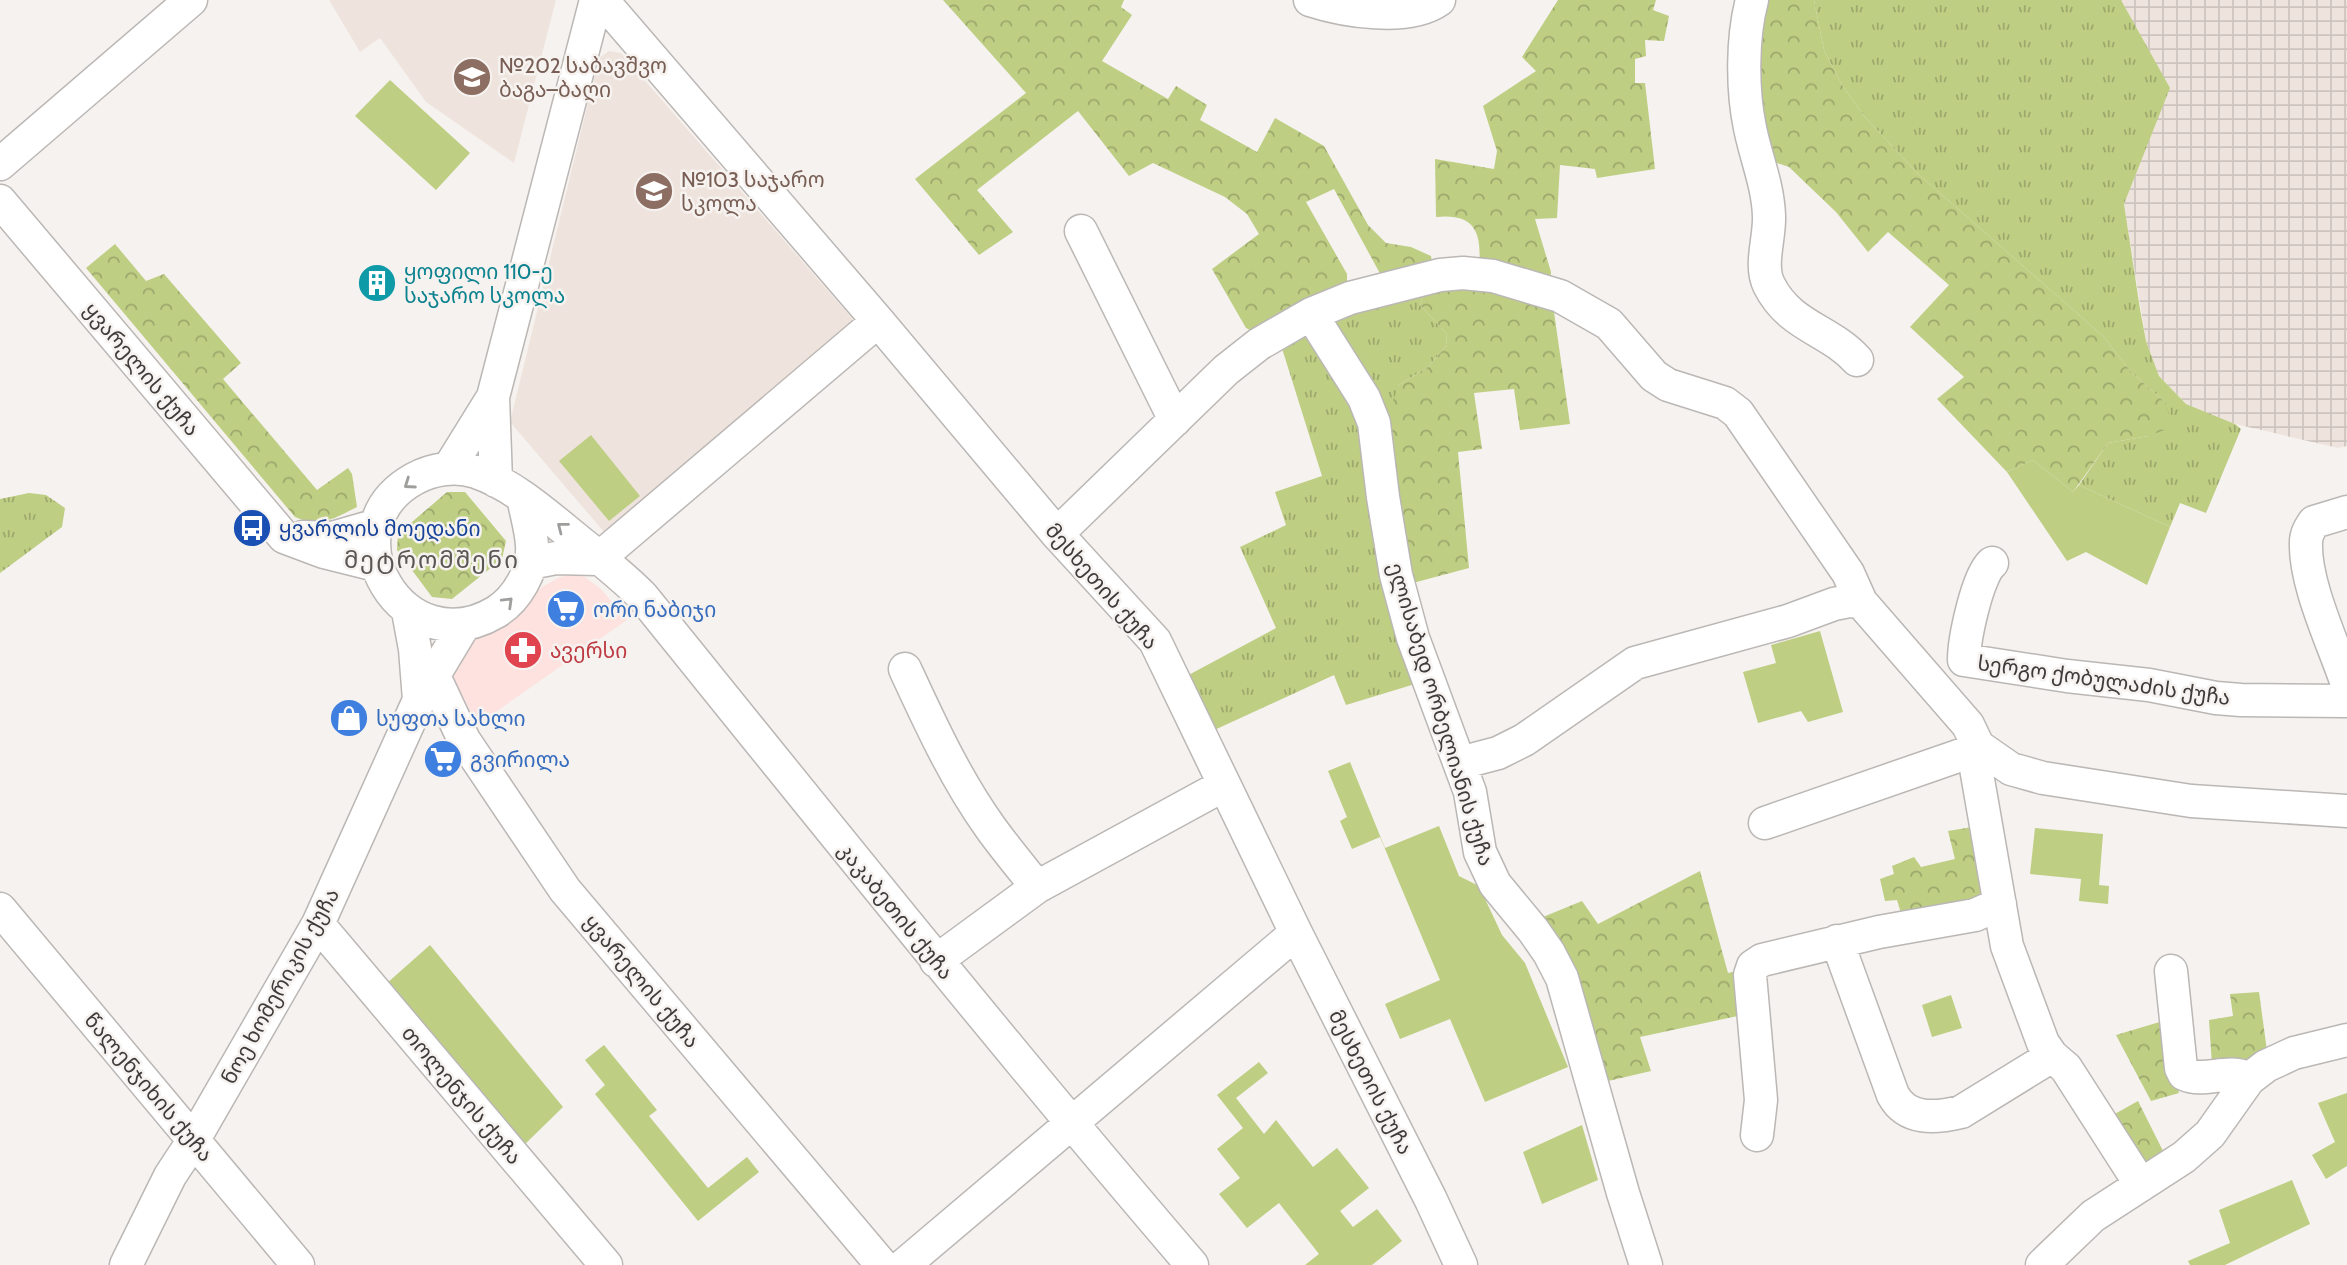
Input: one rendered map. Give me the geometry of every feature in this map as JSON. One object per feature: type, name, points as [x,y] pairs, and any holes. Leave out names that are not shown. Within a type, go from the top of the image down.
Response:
[{"type":"street","points":[[0,164],[191,0]]},
{"type":"street","points":[[496,481],[494,397],[596,0]]},
{"type":"street","name":"მესხეთის ქუჩა","points":[[602,0],[1057,534],[1156,641],[1296,933],[1461,1265]]},
{"type":"street","points":[[1310,0],[1368,12],[1400,12],[1434,4],[1439,0]]},
{"type":"street","points":[[1752,0],[1747,39],[1745,97],[1750,130],[1765,180],[1769,216],[1765,270],[1768,284],[1796,320],[1836,341],[1857,360]]},
{"type":"street","name":"ყვარელის ქუჩა","points":[[0,201],[284,537],[324,552],[376,565]]},
{"type":"street","points":[[1081,231],[1175,420]]},
{"type":"street","points":[[1057,534],[1226,370],[1259,344],[1311,314],[1350,298],[1440,275],[1463,273],[1493,276],[1560,296],[1609,324],[1654,376],[1668,385],[1725,403],[1738,413],[1848,573],[1861,601],[1968,724],[1977,752],[2007,946],[2043,1043],[2052,1056],[2066,1068],[2141,1185]]},
{"type":"street","name":"ელისაბედ ორბელიანის ქუჩა","points":[[1311,314],[1364,398],[1374,423],[1384,509],[1396,575],[1413,638],[1469,792],[1480,852],[1495,884],[1533,930],[1562,978],[1646,1265]]},
{"type":"street","points":[[530,563],[556,558],[598,559],[877,321]]},
{"type":"street","points":[[449,468],[494,397]]},
{"type":"street","points":[[449,468],[474,471],[496,481],[523,497],[532,547],[530,563],[518,592],[503,608],[485,619],[464,625],[434,623],[408,611],[396,601],[381,579],[376,565],[374,545],[377,525],[388,503],[404,485],[425,473],[449,468]]},
{"type":"street","name":"კაკაბეთის ქუჩა","points":[[523,497],[630,583],[643,597],[936,961],[1070,1124],[1192,1265]]},
{"type":"street","points":[[2347,512],[2314,522],[2308,531],[2306,542],[2308,567],[2347,684]]},
{"type":"street","points":[[284,537],[332,538],[377,525]]},
{"type":"street","name":"სერგო ქობულაძის ქუჩა","points":[[1992,563],[1985,571],[1970,617],[1964,660],[2067,676],[2138,683],[2216,698],[2347,701]]},
{"type":"street","points":[[1460,763],[1498,753],[1524,740],[1635,663],[1752,632],[1834,604],[1861,601]]},
{"type":"street","name":"ნოე ხომერიკის ქუჩა","points":[[408,611],[415,649],[427,688]]},
{"type":"street","name":"ნოე ხომერიკის ქუჩა","points":[[126,1265],[170,1176],[193,1141],[318,924],[427,688],[464,625]]},
{"type":"street","points":[[905,669],[938,740],[962,781],[990,826],[1037,887]]},
{"type":"street","name":"ყვარელის ქუჩა","points":[[427,688],[565,890],[882,1265]]},
{"type":"street","points":[[1765,823],[1958,756],[1977,752],[2011,769],[2043,778],[2191,801],[2347,811]]},
{"type":"street","points":[[936,961],[1037,887],[1224,785]]},
{"type":"street","points":[[1757,1135],[1761,1100],[1749,975],[1753,966],[1762,960],[1837,941],[1975,915],[2000,904]]},
{"type":"street","name":"წალენჯიხის ქუჩა","points":[[0,909],[298,1265]]},
{"type":"street","name":"თოლენჯის ქუჩა","points":[[318,924],[606,1265]]},
{"type":"street","points":[[904,1265],[1296,933]]},
{"type":"street","points":[[1837,941],[1893,1096],[1899,1107],[1909,1113],[1944,1116],[1961,1112],[2052,1056]]},
{"type":"street","points":[[2171,971],[2181,1068],[2184,1073],[2198,1077],[2235,1073],[2249,1079]]},
{"type":"street","points":[[2042,1265],[2094,1216],[2184,1157],[2210,1134],[2249,1079],[2266,1066],[2294,1053],[2347,1040]]},
{"type":"shaded area","name":"№202 საბავშვო ბაგა–ბაღი","points":[[329,0],[556,0],[514,163],[426,102],[380,38],[360,52]]},
{"type":"shaded area","points":[[2121,0],[2347,0],[2347,446],[2338,448],[2235,424],[2186,404],[2159,376],[2146,341],[2124,204],[2169,88]]},
{"type":"shaded area","name":"№103 საჯარო სკოლა","points":[[609,51],[621,53],[856,323],[604,532],[510,422],[599,58]]},
{"type":"shaded area","points":[[574,574],[585,577],[601,589],[627,620],[477,725],[454,678],[459,657],[473,641],[513,617],[542,587],[560,577]]},
{"type":"green space","points":[[943,0],[1124,0],[1121,7],[1132,15],[1102,61],[1168,99],[1176,86],[1207,105],[1200,120],[1257,152],[1275,118],[1324,146],[1368,225],[1386,243],[1411,247],[1431,256],[1433,266],[1383,279],[1334,189],[1306,202],[1347,274],[1347,285],[1252,331],[1246,328],[1212,269],[1259,234],[1247,214],[1225,197],[1153,163],[1129,176],[1078,111],[977,190],[1013,232],[979,255],[915,179],[1026,93]]},
{"type":"green space","points":[[1558,0],[1656,0],[1653,10],[1669,16],[1664,41],[1645,40],[1646,56],[1635,59],[1635,83],[1645,83],[1655,169],[1597,178],[1595,169],[1560,165],[1557,218],[1535,219],[1551,272],[1550,288],[1479,269],[1479,245],[1474,228],[1460,218],[1436,217],[1435,159],[1494,169],[1497,151],[1483,106],[1536,71],[1522,57]]},
{"type":"green space","points":[[1758,0],[1814,0],[1824,50],[1842,85],[1864,116],[1917,173],[2103,336],[2132,373],[2165,402],[2173,427],[2148,436],[2108,443],[2073,492],[2033,460],[2007,472],[1937,399],[1964,377],[1910,327],[1949,285],[1888,232],[1868,252],[1836,212],[1789,167],[1777,163],[1766,154],[1752,61]]},
{"type":"green space","points":[[1814,0],[2121,0],[2170,88],[2124,204],[2146,341],[2159,376],[2186,404],[2241,429],[2206,513],[2180,503],[2170,527],[2079,485],[2108,443],[2148,436],[2165,402],[2132,373],[2103,336],[1917,173],[1864,116],[1842,85],[1824,50]]},
{"type":"green space","points":[[390,80],[470,153],[436,190],[355,116]]},
{"type":"green space","points":[[115,244],[146,281],[164,274],[241,363],[223,379],[317,490],[348,468],[352,474],[357,507],[326,521],[312,522],[295,517],[86,268]]},
{"type":"green space","points":[[1457,282],[1553,305],[1570,424],[1520,430],[1514,389],[1474,393],[1482,449],[1458,452],[1469,568],[1409,584],[1387,447],[1388,413],[1399,385],[1428,367],[1447,345],[1446,333],[1420,305],[1425,291]]},
{"type":"green space","points":[[1425,291],[1420,305],[1446,333],[1447,345],[1428,367],[1399,385],[1388,433],[1336,332],[1334,321],[1340,309]]},
{"type":"green space","points":[[1305,334],[1314,337],[1364,432],[1415,684],[1346,705],[1334,675],[1210,732],[1183,678],[1276,628],[1240,547],[1286,525],[1275,492],[1322,476],[1280,342]]},
{"type":"green space","points":[[591,435],[640,496],[609,521],[559,461]]},
{"type":"green space","points":[[2033,460],[2073,492],[2079,485],[2170,527],[2147,585],[2086,552],[2067,561],[2007,472]]},
{"type":"green space","points":[[447,492],[465,492],[506,541],[502,559],[452,599],[432,597],[397,550],[398,534]]},
{"type":"green space","points":[[29,493],[46,495],[65,508],[62,527],[0,573],[0,499]]},
{"type":"green space","points":[[1820,631],[1843,712],[1808,722],[1801,711],[1758,723],[1743,672],[1776,663],[1771,645]]},
{"type":"green space","points":[[1350,762],[1385,848],[1439,826],[1459,876],[1479,886],[1502,935],[1525,963],[1568,1067],[1485,1102],[1450,1019],[1400,1039],[1385,1004],[1440,980],[1380,837],[1352,849],[1340,821],[1347,817],[1328,771]]},
{"type":"green space","points":[[1978,826],[1985,898],[1904,923],[1897,900],[1885,901],[1880,879],[1894,874],[1892,866],[1914,857],[1921,867],[1955,859],[1948,831]]},
{"type":"green space","points":[[2035,828],[2103,834],[2099,885],[2109,886],[2108,904],[2079,901],[2081,879],[2030,874]]},
{"type":"green space","points":[[1700,871],[1728,973],[1741,970],[1747,1014],[1640,1037],[1651,1071],[1604,1082],[1543,917],[1582,901],[1598,924]]},
{"type":"green space","points":[[430,945],[563,1107],[520,1149],[386,984]]},
{"type":"green space","points":[[2259,992],[2267,1051],[2245,1068],[2212,1065],[2209,1020],[2233,1016],[2230,994]]},
{"type":"green space","points":[[1951,995],[1962,1028],[1932,1037],[1922,1005]]},
{"type":"green space","points":[[2163,1021],[2179,1093],[2151,1101],[2116,1035]]},
{"type":"green space","points":[[604,1045],[657,1110],[649,1116],[708,1188],[747,1157],[759,1172],[698,1221],[595,1094],[605,1085],[585,1060]]},
{"type":"green space","points":[[1259,1062],[1268,1073],[1236,1098],[1264,1134],[1276,1120],[1313,1167],[1337,1148],[1369,1188],[1340,1211],[1353,1227],[1377,1209],[1402,1241],[1372,1265],[1305,1265],[1319,1254],[1279,1203],[1247,1228],[1219,1194],[1240,1178],[1217,1149],[1243,1128],[1217,1095]]},
{"type":"green space","points":[[2347,1093],[2347,1166],[2326,1179],[2312,1155],[2335,1142],[2318,1103]]},
{"type":"green space","points":[[2138,1101],[2166,1157],[2147,1164],[2138,1162],[2104,1120]]},
{"type":"green space","points":[[1582,1125],[1598,1180],[1542,1204],[1523,1152]]},
{"type":"green space","points":[[2292,1180],[2310,1224],[2225,1265],[2190,1265],[2188,1261],[2230,1243],[2219,1210]]},
{"type":"place","name":"№202 საბავშვო ბაგა–ბაღი","points":[[472,77]]},
{"type":"place","name":"№103 საჯარო სკოლა","points":[[654,191]]},
{"type":"place","name":"ყოფილი 110-ე საჯარო სკოლა","points":[[377,283]]},
{"type":"place","name":"ყვარლის მოედანი","points":[[252,528]]},
{"type":"place","name":"ორი ნაბიჯი","points":[[566,609]]},
{"type":"place","name":"ავერსი","points":[[523,650]]},
{"type":"place","name":"სუფთა სახლი","points":[[349,718]]},
{"type":"place","name":"გვირილა","points":[[443,759]]},
{"type":"district","name":"მეტრომშენი","points":[[432,559]]}]
